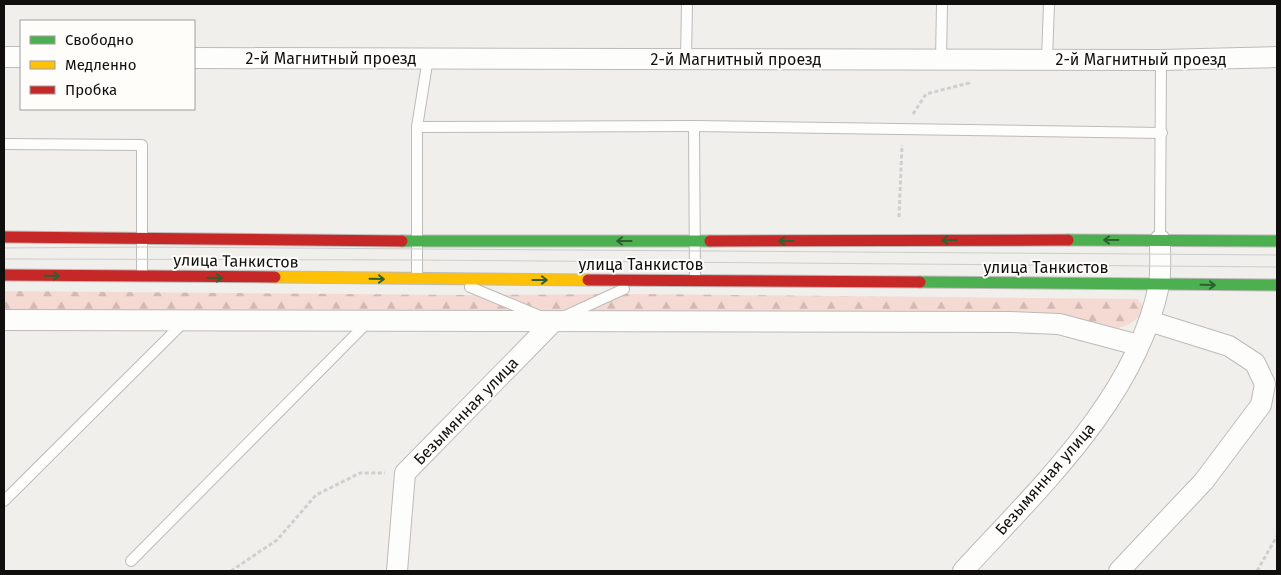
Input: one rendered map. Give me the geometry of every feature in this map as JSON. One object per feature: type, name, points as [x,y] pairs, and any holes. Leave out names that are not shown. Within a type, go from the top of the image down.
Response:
[{"type":"main road","name":"улица Танкистов","points":[[4,237],[417,241],[1160,240],[1277,242]]},
{"type":"main road","name":"улица Танкистов","points":[[4,275],[417,280],[695,280],[1277,285]]},
{"type":"street","points":[[4,57],[20,57]]},
{"type":"street","name":"2-й Магнитный проезд","points":[[195,58],[1161,60],[1277,57]]},
{"type":"street","name":"Безымянная улица","points":[[963,571],[1081,441],[1124,378],[1149,321],[1159,284],[1160,240]]},
{"type":"street","points":[[4,320],[1010,322],[1059,324],[1138,345]]},
{"type":"street","points":[[1119,571],[1204,481],[1261,405],[1265,384],[1256,362],[1229,346],[1149,321]]},
{"type":"street","name":"Безымянная улица","points":[[397,571],[405,473],[553,322]]},
{"type":"lane","points":[[686,59],[687,4]]},
{"type":"lane","points":[[941,59],[942,4]]},
{"type":"lane","points":[[1048,59],[1049,4]]},
{"type":"lane","points":[[417,280],[417,127],[428,58]]},
{"type":"lane","points":[[1160,240],[1161,60]]},
{"type":"lane","points":[[417,127],[694,126],[1162,132]]},
{"type":"lane","points":[[694,126],[695,280]]},
{"type":"lane","points":[[4,144],[142,145],[142,277]]},
{"type":"lane","points":[[453,280],[553,322],[642,280]]},
{"type":"lane","points":[[4,501],[185,320]]},
{"type":"lane","points":[[131,561],[370,320]]},
{"type":"path","points":[[926,94],[969,84],[969,60]]},
{"type":"path","points":[[900,217],[902,129]]},
{"type":"path","points":[[231,571],[278,540],[316,496],[360,473],[405,473]]},
{"type":"path","points":[[1257,571],[1277,536]]},
{"type":"green space","points":[[4,291],[1138,299],[1144,308],[1139,317],[1128,325],[1118,328],[1059,316],[4,311]]},
{"type":"tram line","points":[[4,248],[143,247],[1277,255]]},
{"type":"tram line","points":[[4,259],[417,260],[1277,267]]},
{"type":"traffic: fast","points":[[1068,240],[1277,241]]},
{"type":"traffic: fast","points":[[402,241],[710,241]]},
{"type":"traffic: fast","points":[[920,282],[1277,285]]},
{"type":"traffic: slow","points":[[275,277],[588,280]]},
{"type":"traffic: jam","points":[[4,237],[402,241]]},
{"type":"traffic: jam","points":[[710,241],[1068,240]]},
{"type":"traffic: jam","points":[[4,275],[275,277]]},
{"type":"traffic: jam","points":[[588,280],[920,282]]}]
